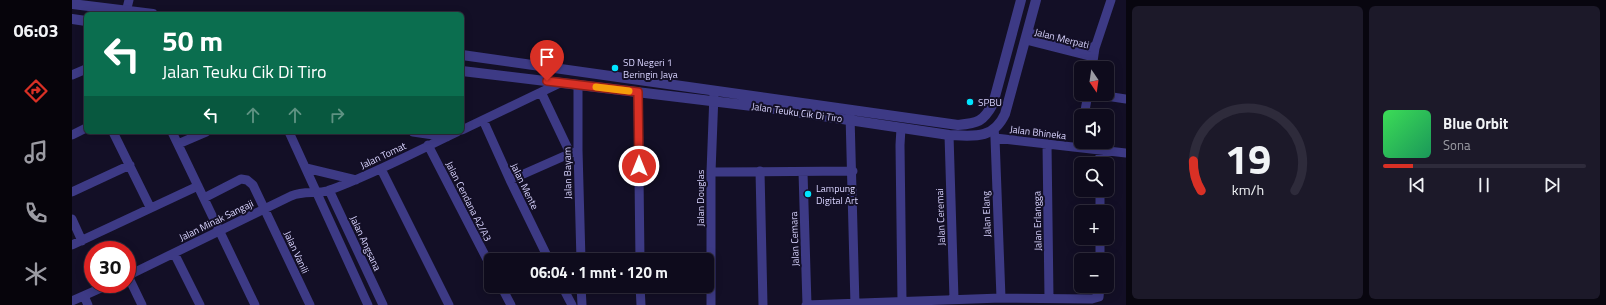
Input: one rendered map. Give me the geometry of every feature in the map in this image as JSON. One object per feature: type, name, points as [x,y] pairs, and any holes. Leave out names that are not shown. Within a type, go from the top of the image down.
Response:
[{"type":"street","points":[[72,4],[126,12],[129,0]]},
{"type":"street","name":"Jalan Teuku Cik Di Tiro","points":[[464,55],[958,125],[972,124],[986,116],[994,104],[1020,0]]},
{"type":"street","points":[[994,134],[1005,114],[1036,0]]},
{"type":"street","points":[[1093,61],[1094,52],[1111,0]]},
{"type":"street","points":[[72,19],[84,21]]},
{"type":"street","name":"Jalan Merpati","points":[[1027,36],[1094,52]]},
{"type":"street","points":[[534,79],[536,65]]},
{"type":"street","points":[[72,75],[84,70]]},
{"type":"street","name":"Jalan Teuku Cik Di Tiro","points":[[464,71],[713,101],[949,135],[976,136],[994,134]]},
{"type":"street","points":[[464,129],[560,83]]},
{"type":"street","name":"Jalan Bayam","points":[[578,85],[574,151],[581,253]]},
{"type":"street","name":"Jalan Douglas","points":[[711,305],[711,172],[714,90]]},
{"type":"street","points":[[510,180],[574,151],[542,92]]},
{"type":"street","points":[[638,92],[640,253]]},
{"type":"street","points":[[1114,97],[1126,99]]},
{"type":"street","points":[[850,109],[853,172],[855,304]]},
{"type":"street","name":"Jalan Mente","points":[[483,120],[546,253]]},
{"type":"street","points":[[901,128],[902,301]]},
{"type":"street","points":[[72,135],[84,129]]},
{"type":"street","points":[[114,134],[150,208]]},
{"type":"street","points":[[173,134],[255,305]]},
{"type":"street","points":[[178,144],[201,134]]},
{"type":"street","points":[[290,134],[368,305]]},
{"type":"street","points":[[427,134],[447,137]]},
{"type":"street","name":"Jalan Tomat","points":[[317,193],[356,180],[453,134]]},
{"type":"street","name":"Jalan Bhineka","points":[[994,134],[1047,144],[1126,153]]},
{"type":"street","name":"Jalan Elang","points":[[994,134],[1001,298]]},
{"type":"street","name":"Jalan Ceremai","points":[[949,135],[954,299]]},
{"type":"street","name":"Jalan Erlangga","points":[[1047,144],[1049,298]]},
{"type":"street","name":"Jalan Cendana A2/A3","points":[[428,145],[484,253]]},
{"type":"street","points":[[1100,151],[1100,157]]},
{"type":"street","points":[[72,192],[130,165]]},
{"type":"street","points":[[306,168],[356,180]]},
{"type":"street","points":[[381,169],[449,305]]},
{"type":"street","points":[[711,172],[853,172]]},
{"type":"street","points":[[760,172],[763,305]]},
{"type":"street","name":"Jalan Cemara","points":[[802,172],[807,305]]},
{"type":"street","name":"Jalan Vanili","points":[[204,198],[241,179],[247,180],[252,185],[310,305]]},
{"type":"street","points":[[72,245],[198,186]]},
{"type":"street","name":"Jalan Angsana","points":[[329,190],[383,305]]},
{"type":"street","name":"Jalan Minak Sangaji","points":[[136,272],[297,194],[304,192],[317,193]]},
{"type":"street","points":[[72,219],[82,241]]},
{"type":"street","points":[[174,253],[200,305]]},
{"type":"street","points":[[72,301],[90,293]]},
{"type":"street","points":[[136,293],[142,305]]},
{"type":"street","points":[[505,293],[511,305]]},
{"type":"street","points":[[566,293],[572,305]]},
{"type":"street","points":[[582,293],[582,305]]},
{"type":"street","points":[[640,293],[641,305]]},
{"type":"street","points":[[807,305],[1001,298],[1023,302],[1049,298],[1066,302],[1092,299],[1099,297],[1099,293]]},
{"type":"street","points":[[84,296],[88,305]]},
{"type":"slow traffic","points":[[596,87],[629,91]]},
{"type":"place","name":"SD Negeri 1 Beringin Jaya","points":[[615,68]]},
{"type":"place","name":"SPBU","points":[[970,102]]},
{"type":"place","name":"Lampung Digital Art","points":[[808,194]]},
{"type":"route","points":[[547,81],[638,92],[639,166]]}]
